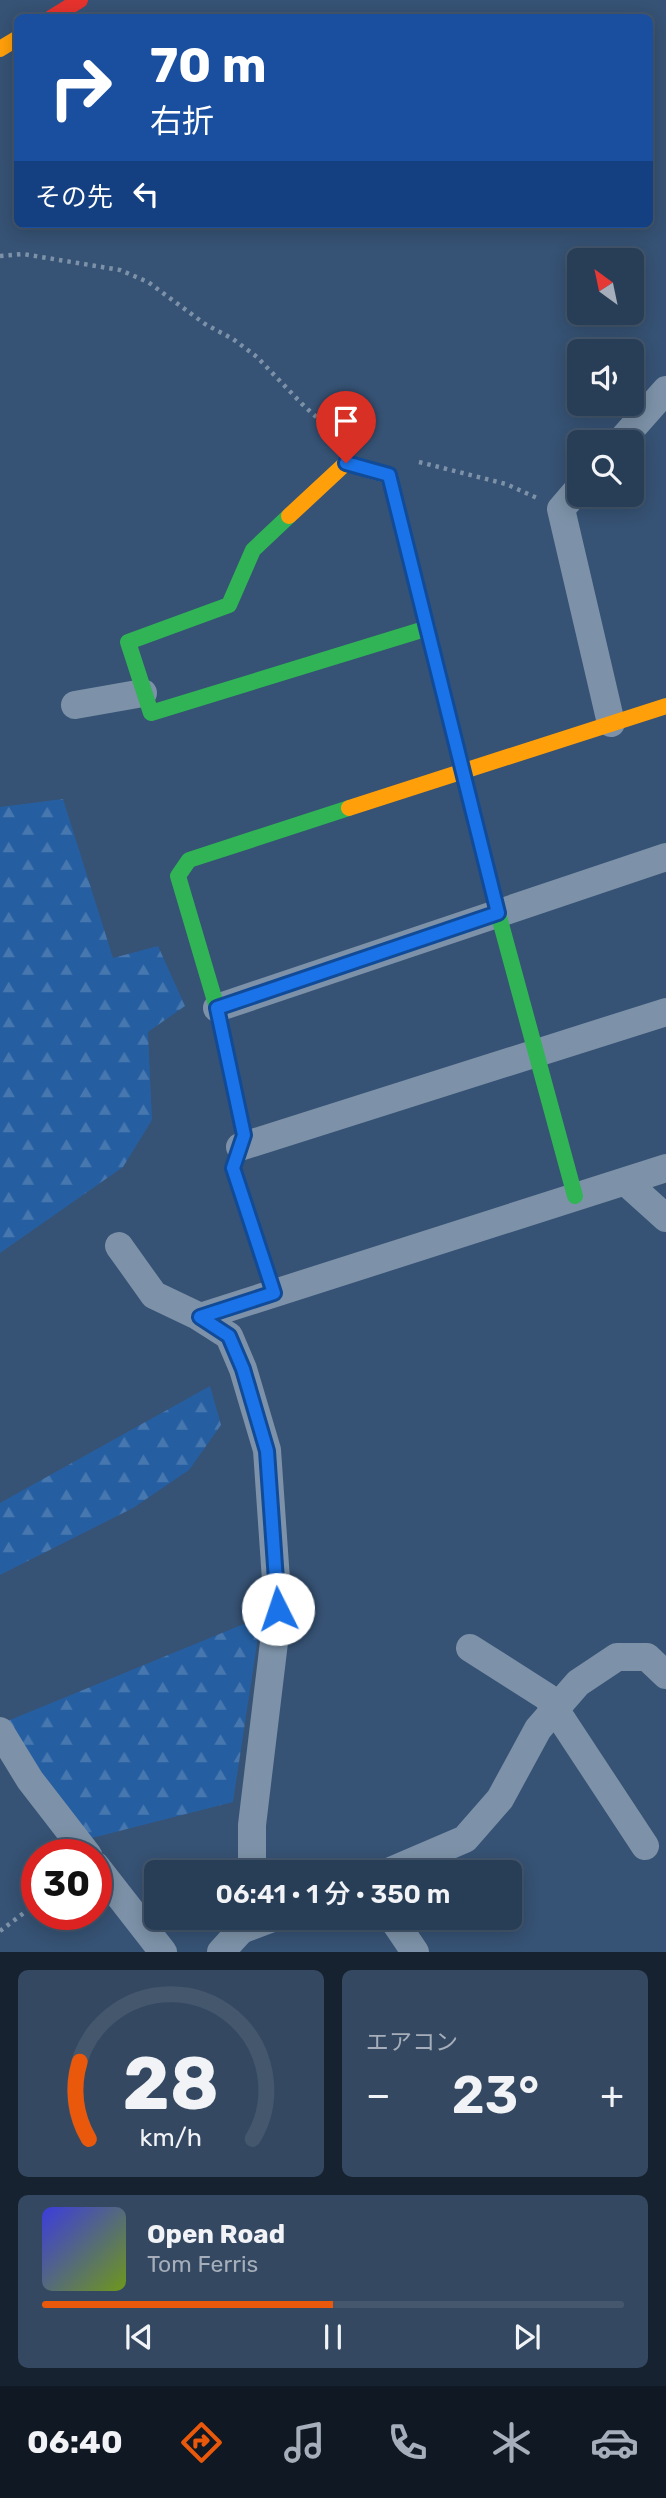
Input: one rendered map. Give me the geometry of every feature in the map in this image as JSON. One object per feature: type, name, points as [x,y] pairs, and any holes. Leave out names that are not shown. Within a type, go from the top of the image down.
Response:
[{"type":"street","points":[[57,14],[80,0]]},
{"type":"street","points":[[631,430],[666,390]]},
{"type":"street","points":[[428,628],[151,713],[128,642],[229,605],[253,550],[346,463],[389,475],[428,628],[498,913],[575,1196]]},
{"type":"street","points":[[572,507],[611,723]]},
{"type":"street","points":[[75,705],[143,693]]},
{"type":"street","points":[[274,1293],[233,1168],[244,1135],[217,1008],[178,876],[189,860],[666,706]]},
{"type":"street","points":[[217,1008],[666,857]]},
{"type":"street","points":[[240,1147],[666,1013]]},
{"type":"street","points":[[200,1317],[666,1168]]},
{"type":"street","points":[[626,1182],[666,1218]]},
{"type":"street","points":[[119,1246],[154,1294],[200,1317],[229,1336],[243,1369],[267,1451],[278,1609],[252,1825],[251,1860]]},
{"type":"street","points":[[470,1648],[547,1697],[645,1846]]},
{"type":"street","points":[[416,1860],[465,1839],[500,1799],[538,1729],[578,1683],[617,1657],[647,1657],[666,1675]]},
{"type":"street","points":[[0,1731],[30,1780],[76,1839]]},
{"type":"street","points":[[112,1887],[163,1952]]},
{"type":"street","points":[[221,1952],[238,1930]]},
{"type":"street","points":[[400,1930],[415,1952]]},
{"type":"path","points":[[0,256],[23,254],[120,270],[148,282],[205,324],[257,357],[336,435]]},
{"type":"path","points":[[412,460],[567,497]]},
{"type":"path","points":[[0,1931],[21,1915]]},
{"type":"green space","points":[[63,799],[113,958],[158,946],[185,1006],[148,1032],[152,1120],[123,1167],[0,1253],[0,807]]},
{"type":"green space","points":[[210,1386],[221,1425],[189,1470],[133,1508],[0,1575],[0,1503]]},
{"type":"green space","points":[[261,1617],[233,1802],[88,1839],[5,1722]]},
{"type":"traffic: fast","points":[[289,516],[253,550],[229,605],[128,642],[151,713],[428,628]]},
{"type":"traffic: fast","points":[[463,772],[498,913],[575,1196]]},
{"type":"traffic: fast","points":[[274,1293],[233,1168],[244,1135],[217,1008],[178,876],[189,860],[349,808]]},
{"type":"traffic: slow","points":[[0,49],[14,40]]},
{"type":"traffic: slow","points":[[289,516],[346,463],[389,476],[463,772]]},
{"type":"traffic: slow","points":[[349,808],[666,706]]},
{"type":"traffic: jam","points":[[57,14],[80,0]]},
{"type":"route","points":[[278,1609],[267,1451],[243,1369],[229,1336],[200,1317],[274,1293],[233,1168],[244,1135],[217,1008],[498,913],[389,475],[346,463]]}]
